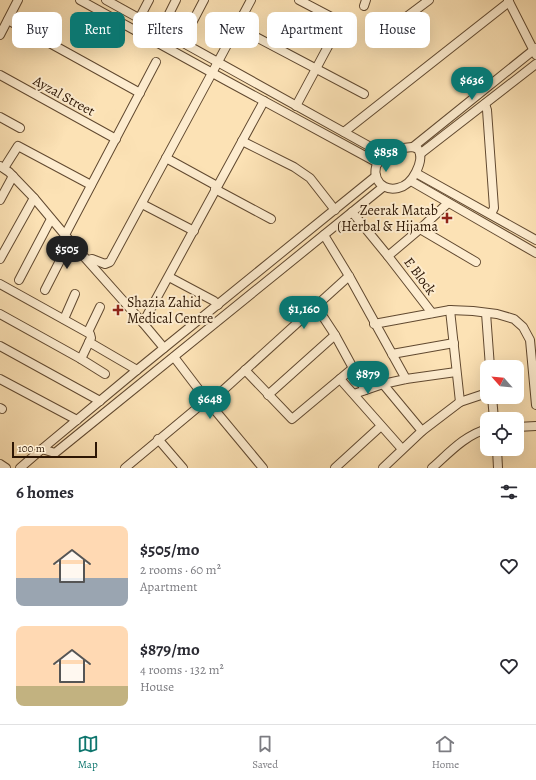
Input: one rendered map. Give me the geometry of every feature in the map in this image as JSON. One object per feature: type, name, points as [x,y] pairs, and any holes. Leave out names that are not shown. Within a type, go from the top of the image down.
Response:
[{"type":"street","points":[[0,35],[18,0]]},
{"type":"street","points":[[80,0],[378,163]]},
{"type":"street","points":[[143,12],[149,0]]},
{"type":"street","points":[[170,12],[176,0]]},
{"type":"street","points":[[197,13],[204,0]]},
{"type":"street","points":[[245,12],[251,0]]},
{"type":"street","points":[[296,106],[340,24],[339,21],[300,0]]},
{"type":"street","points":[[413,12],[429,0]]},
{"type":"street","points":[[112,1],[133,15]]},
{"type":"street","points":[[344,132],[509,1],[535,51],[413,147],[398,149],[385,155],[378,163],[376,170],[376,176],[383,187],[388,189],[396,189],[406,186],[411,181],[419,165],[420,154],[418,149],[413,147]]},
{"type":"street","points":[[8,20],[140,93]]},
{"type":"street","points":[[259,39],[364,94]]},
{"type":"street","points":[[192,48],[385,155]]},
{"type":"street","points":[[88,260],[92,259],[105,264],[110,262],[226,48]]},
{"type":"street","points":[[45,290],[91,185],[156,62]]},
{"type":"street","points":[[420,154],[536,64]]},
{"type":"street","name":"Ayzal Street","points":[[0,75],[116,139]]},
{"type":"street","points":[[144,323],[264,101]]},
{"type":"street","points":[[485,104],[487,110],[494,208],[491,214]]},
{"type":"street","points":[[0,117],[20,128]]},
{"type":"street","points":[[242,141],[310,178],[335,210]]},
{"type":"street","points":[[91,185],[18,146],[2,167],[34,198],[144,323],[164,348]]},
{"type":"street","points":[[166,158],[271,219]]},
{"type":"street","points":[[416,173],[536,240]]},
{"type":"street","points":[[0,200],[13,176]]},
{"type":"street","points":[[20,468],[139,368],[376,176]]},
{"type":"street","points":[[411,181],[536,253]]},
{"type":"street","points":[[42,449],[55,453],[149,375],[171,359],[383,187]]},
{"type":"street","points":[[0,259],[34,198]]},
{"type":"street","name":"E Block","points":[[388,256],[448,203]]},
{"type":"street","points":[[142,204],[194,231]]},
{"type":"street","name":"E Block","points":[[352,212],[432,313]]},
{"type":"street","points":[[19,280],[51,219]]},
{"type":"street","points":[[420,229],[476,262]]},
{"type":"street","points":[[324,235],[349,276],[406,380]]},
{"type":"street","points":[[125,468],[158,439],[206,403],[245,370],[349,276]]},
{"type":"street","points":[[169,277],[214,301],[218,305]]},
{"type":"street","points":[[0,284],[88,332],[92,336],[80,359]]},
{"type":"street","points":[[64,319],[75,294]]},
{"type":"street","points":[[88,332],[100,306]]},
{"type":"street","points":[[316,306],[335,335],[365,390]]},
{"type":"street","points":[[450,310],[460,402]]},
{"type":"street","name":"E Block","points":[[374,324],[450,310],[486,313],[514,319],[523,327],[530,340],[536,405]]},
{"type":"street","points":[[486,313],[489,360]]},
{"type":"street","points":[[0,314],[105,374]]},
{"type":"street","points":[[200,318],[207,329]]},
{"type":"street","points":[[184,332],[192,342]]},
{"type":"street","points":[[268,394],[335,335]]},
{"type":"street","points":[[89,342],[139,368],[149,375]]},
{"type":"street","points":[[392,354],[454,343]]},
{"type":"street","points":[[0,346],[100,400]]},
{"type":"street","points":[[171,359],[256,468]]},
{"type":"street","points":[[245,370],[292,419],[353,368]]},
{"type":"street","points":[[354,394],[383,384],[456,372]]},
{"type":"street","points":[[0,379],[77,420]]},
{"type":"street","points":[[340,379],[402,450]]},
{"type":"street","points":[[383,384],[422,431]]},
{"type":"street","points":[[383,468],[422,431],[460,402],[480,395]]},
{"type":"street","points":[[206,403],[263,468]]},
{"type":"street","points":[[337,467],[381,426]]},
{"type":"street","points":[[524,427],[536,426]]},
{"type":"street","points":[[432,468],[468,438],[480,431]]},
{"type":"street","points":[[158,439],[182,468]]},
{"type":"street","points":[[497,456],[498,468]]},
{"type":"street","points":[[0,464],[6,468]]},
{"type":"place","name":"Zeerak Matab (Herbal & Hijama","points":[[447,218]]},
{"type":"place","name":"Shazia Zahid Medical Centre","points":[[118,310]]}]
